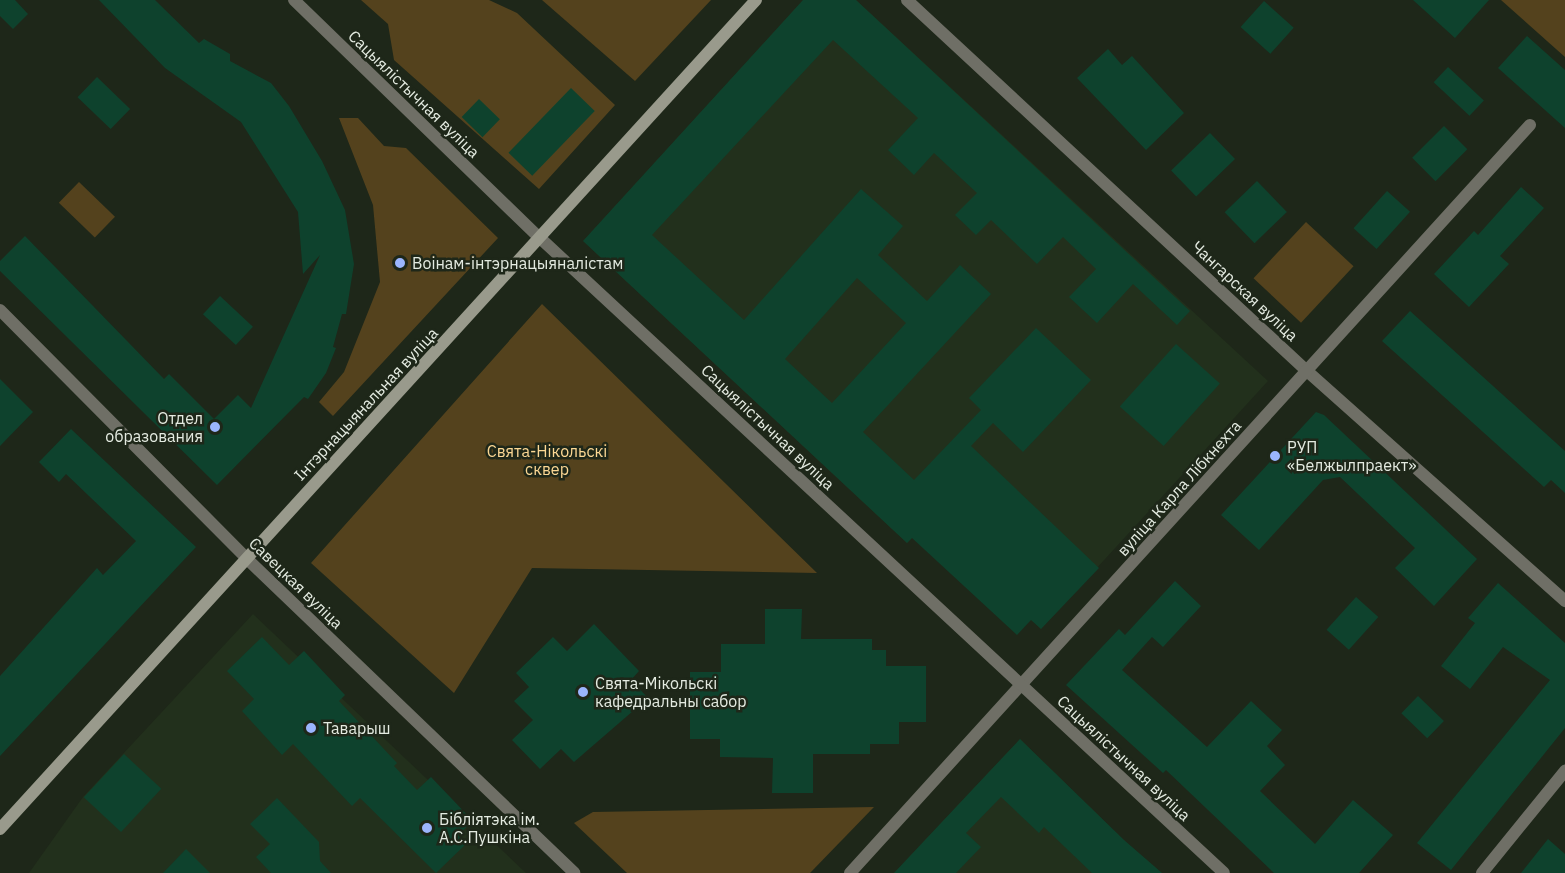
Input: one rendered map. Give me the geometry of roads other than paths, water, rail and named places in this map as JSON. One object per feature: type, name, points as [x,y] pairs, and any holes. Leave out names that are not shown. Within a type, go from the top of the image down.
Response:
[{"type":"main road","name":"Інтэрнацыянальная вуліца","points":[[0,829],[756,0]]},
{"type":"street","name":"Сацыялістычная вуліца","points":[[294,0],[540,238],[1224,873]]},
{"type":"street","name":"Чангарская вуліца","points":[[907,0],[1307,371],[1565,601]]},
{"type":"street","name":"вуліца Карла Лібкнехта","points":[[850,873],[1530,125]]},
{"type":"street","name":"Савецкая вуліца","points":[[0,310],[246,558],[574,873]]},
{"type":"street","points":[[1482,873],[1565,771]]},
{"type":"place","name":"Воінам-інтэрнацыяналістам","points":[[400,263]]},
{"type":"place","name":"Отдел образования","points":[[215,427]]},
{"type":"place","name":"РУП «Белжылпраект»","points":[[1275,456]]},
{"type":"place","name":"Свята-Мікольскі кафедральны сабор","points":[[583,692]]},
{"type":"place","name":"Таварыш","points":[[311,728]]},
{"type":"place","name":"Бібліятэка ім. А.С.Пушкіна","points":[[427,828]]},
{"type":"park label","name":"Свята-Нікольскі сквер","points":[[547,460]]}]
